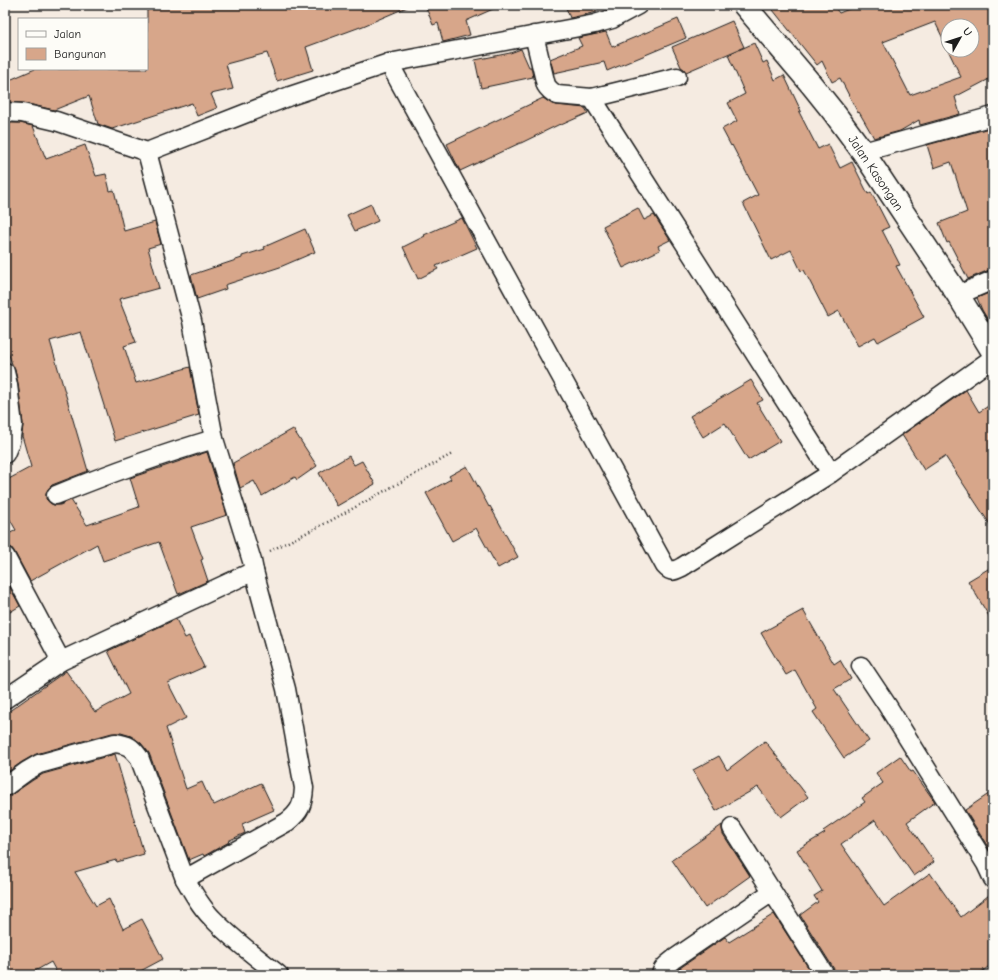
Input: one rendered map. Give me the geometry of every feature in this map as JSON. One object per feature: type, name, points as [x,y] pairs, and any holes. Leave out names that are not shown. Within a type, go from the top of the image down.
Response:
[{"type":"main road","name":"Jalan Kasongan","points":[[744,5],[811,84],[863,152],[958,295],[993,352]]},
{"type":"street","points":[[5,112],[56,121],[147,152],[290,96],[389,63],[595,24],[612,19],[638,5]]},
{"type":"street","points":[[534,35],[546,85],[549,90],[557,95],[592,98],[677,77]]},
{"type":"street","points":[[389,63],[668,570],[676,570],[682,567],[831,473],[993,358]]},
{"type":"street","points":[[592,98],[831,473]]},
{"type":"street","points":[[863,152],[993,116]]},
{"type":"street","points":[[147,152],[192,321],[214,439],[253,566],[286,689],[304,788],[304,799],[295,816],[287,822],[185,879]]},
{"type":"street","points":[[958,295],[993,280]]},
{"type":"street","points":[[5,372],[13,425],[10,442],[5,454]]},
{"type":"street","points":[[56,495],[164,454],[214,439]]},
{"type":"street","points":[[5,556],[61,662]]},
{"type":"street","points":[[5,699],[61,662],[253,566]]},
{"type":"street","points":[[860,666],[986,864],[993,879]]},
{"type":"street","points":[[5,787],[39,764],[115,743],[124,744],[132,748],[139,757],[185,879],[196,897],[211,917],[231,936],[279,975]]},
{"type":"street","points":[[732,828],[825,975]]},
{"type":"street","points":[[661,975],[662,970],[666,965],[674,959],[772,892]]},
{"type":"path","points":[[253,566],[330,521],[452,454]]},
{"type":"building","points":[[147,5],[412,5],[363,26],[306,47],[313,70],[277,81],[267,53],[226,64],[233,89],[211,94],[217,108],[197,116],[192,103],[112,129],[98,124],[89,96],[54,110],[24,103],[5,102],[5,82],[33,70],[148,70]]},
{"type":"building","points":[[425,5],[502,5],[466,21],[470,35],[443,42],[438,23],[433,25]]},
{"type":"building","points":[[565,5],[594,5],[597,12],[570,18]]},
{"type":"building","points":[[769,5],[833,5],[839,13],[859,5],[993,5],[993,77],[955,97],[960,114],[920,125],[919,120],[900,131],[874,138],[859,112],[858,113],[840,78],[832,82],[822,61],[817,65]],"holes":[[[940,18],[980,18],[980,58],[952,58],[961,77],[910,95],[883,42],[935,22],[940,32]]]},
{"type":"building","points":[[678,19],[686,38],[607,71],[604,62],[554,73],[550,59],[582,46],[578,38],[606,32],[612,47]]},
{"type":"building","points":[[732,21],[744,47],[686,72],[681,67],[672,47]]},
{"type":"building","points":[[754,43],[763,63],[767,61],[775,80],[784,75],[801,111],[799,112],[818,149],[828,144],[840,168],[852,162],[868,194],[871,192],[889,227],[882,230],[900,265],[896,266],[924,317],[878,342],[875,337],[858,346],[839,311],[828,317],[804,270],[801,271],[791,250],[771,260],[743,203],[758,195],[722,129],[737,121],[728,103],[745,94],[728,55]]},
{"type":"building","points":[[521,49],[529,67],[531,67],[533,77],[481,88],[475,60],[510,53]]},
{"type":"building","points":[[543,98],[556,105],[585,108],[588,113],[561,125],[560,124],[460,171],[447,144]]},
{"type":"building","points":[[5,123],[20,123],[33,126],[46,159],[85,145],[96,176],[106,174],[110,191],[114,190],[124,231],[155,222],[161,244],[148,248],[159,288],[119,299],[136,342],[124,346],[136,383],[190,367],[199,415],[115,441],[81,332],[50,341],[88,471],[52,485],[48,489],[46,499],[54,505],[60,505],[71,500],[87,525],[139,507],[130,478],[207,452],[227,515],[191,527],[203,559],[201,560],[208,581],[181,593],[178,594],[159,542],[103,561],[97,544],[30,581],[14,551],[5,540],[5,536],[16,530],[5,511],[5,481],[31,467],[22,436],[23,424],[18,383],[5,343]]},
{"type":"building","points":[[993,127],[993,270],[989,270],[968,279],[949,242],[947,243],[939,223],[967,212],[951,162],[934,168],[927,145]]},
{"type":"building","points":[[371,204],[378,221],[355,231],[347,215]]},
{"type":"building","points":[[638,208],[644,220],[654,215],[670,240],[658,246],[660,250],[623,268],[603,226]]},
{"type":"building","points":[[462,218],[477,248],[436,266],[438,269],[418,279],[403,247],[425,236],[424,235]]},
{"type":"building","points":[[305,229],[315,252],[280,267],[225,285],[226,289],[197,299],[191,275],[265,249],[264,247]]},
{"type":"building","points":[[993,291],[993,328],[982,310],[977,298]]},
{"type":"building","points":[[751,380],[763,400],[757,403],[780,441],[748,460],[725,423],[703,437],[690,416]]},
{"type":"building","points":[[966,390],[979,412],[993,403],[993,529],[945,456],[924,470],[902,435]]},
{"type":"building","points":[[293,429],[317,466],[297,480],[295,477],[262,496],[254,481],[240,488],[233,463]]},
{"type":"building","points":[[349,456],[354,465],[362,461],[375,484],[337,506],[319,473]]},
{"type":"building","points":[[467,466],[518,557],[498,568],[476,528],[452,541],[426,493],[451,479],[449,476]]},
{"type":"building","points":[[993,566],[993,623],[968,581]]},
{"type":"building","points":[[5,578],[20,606],[5,615]]},
{"type":"building","points":[[803,610],[834,664],[840,660],[851,679],[834,689],[869,741],[844,758],[813,712],[817,709],[795,670],[786,675],[761,633]]},
{"type":"building","points":[[176,619],[185,638],[189,636],[204,667],[168,683],[186,718],[166,728],[186,789],[202,782],[211,802],[214,805],[261,783],[274,810],[242,824],[245,833],[228,841],[229,842],[204,856],[203,854],[189,860],[149,753],[141,743],[131,736],[121,733],[112,733],[36,754],[5,774],[5,714],[66,671],[95,712],[129,694],[108,651]]},
{"type":"building","points":[[765,741],[808,797],[781,817],[758,787],[716,811],[693,770],[719,756],[727,770]]},
{"type":"building","points":[[115,754],[144,854],[117,862],[116,860],[75,872],[96,906],[109,899],[123,929],[142,919],[163,959],[133,975],[58,975],[51,962],[28,975],[5,975],[5,797],[11,795],[43,774]]},
{"type":"building","points":[[900,756],[911,772],[913,771],[935,802],[907,822],[934,862],[914,876],[875,820],[841,844],[884,906],[930,873],[961,917],[993,892],[993,963],[978,975],[835,975],[834,969],[800,915],[818,902],[814,896],[822,891],[797,850],[825,833],[823,831],[865,802],[862,798],[883,783],[876,773]]},
{"type":"building","points":[[993,791],[993,855],[965,810]]},
{"type":"building","points":[[722,825],[723,834],[750,876],[705,908],[672,860]]},
{"type":"building","points":[[774,914],[813,975],[672,975],[725,937],[729,942]]}]
